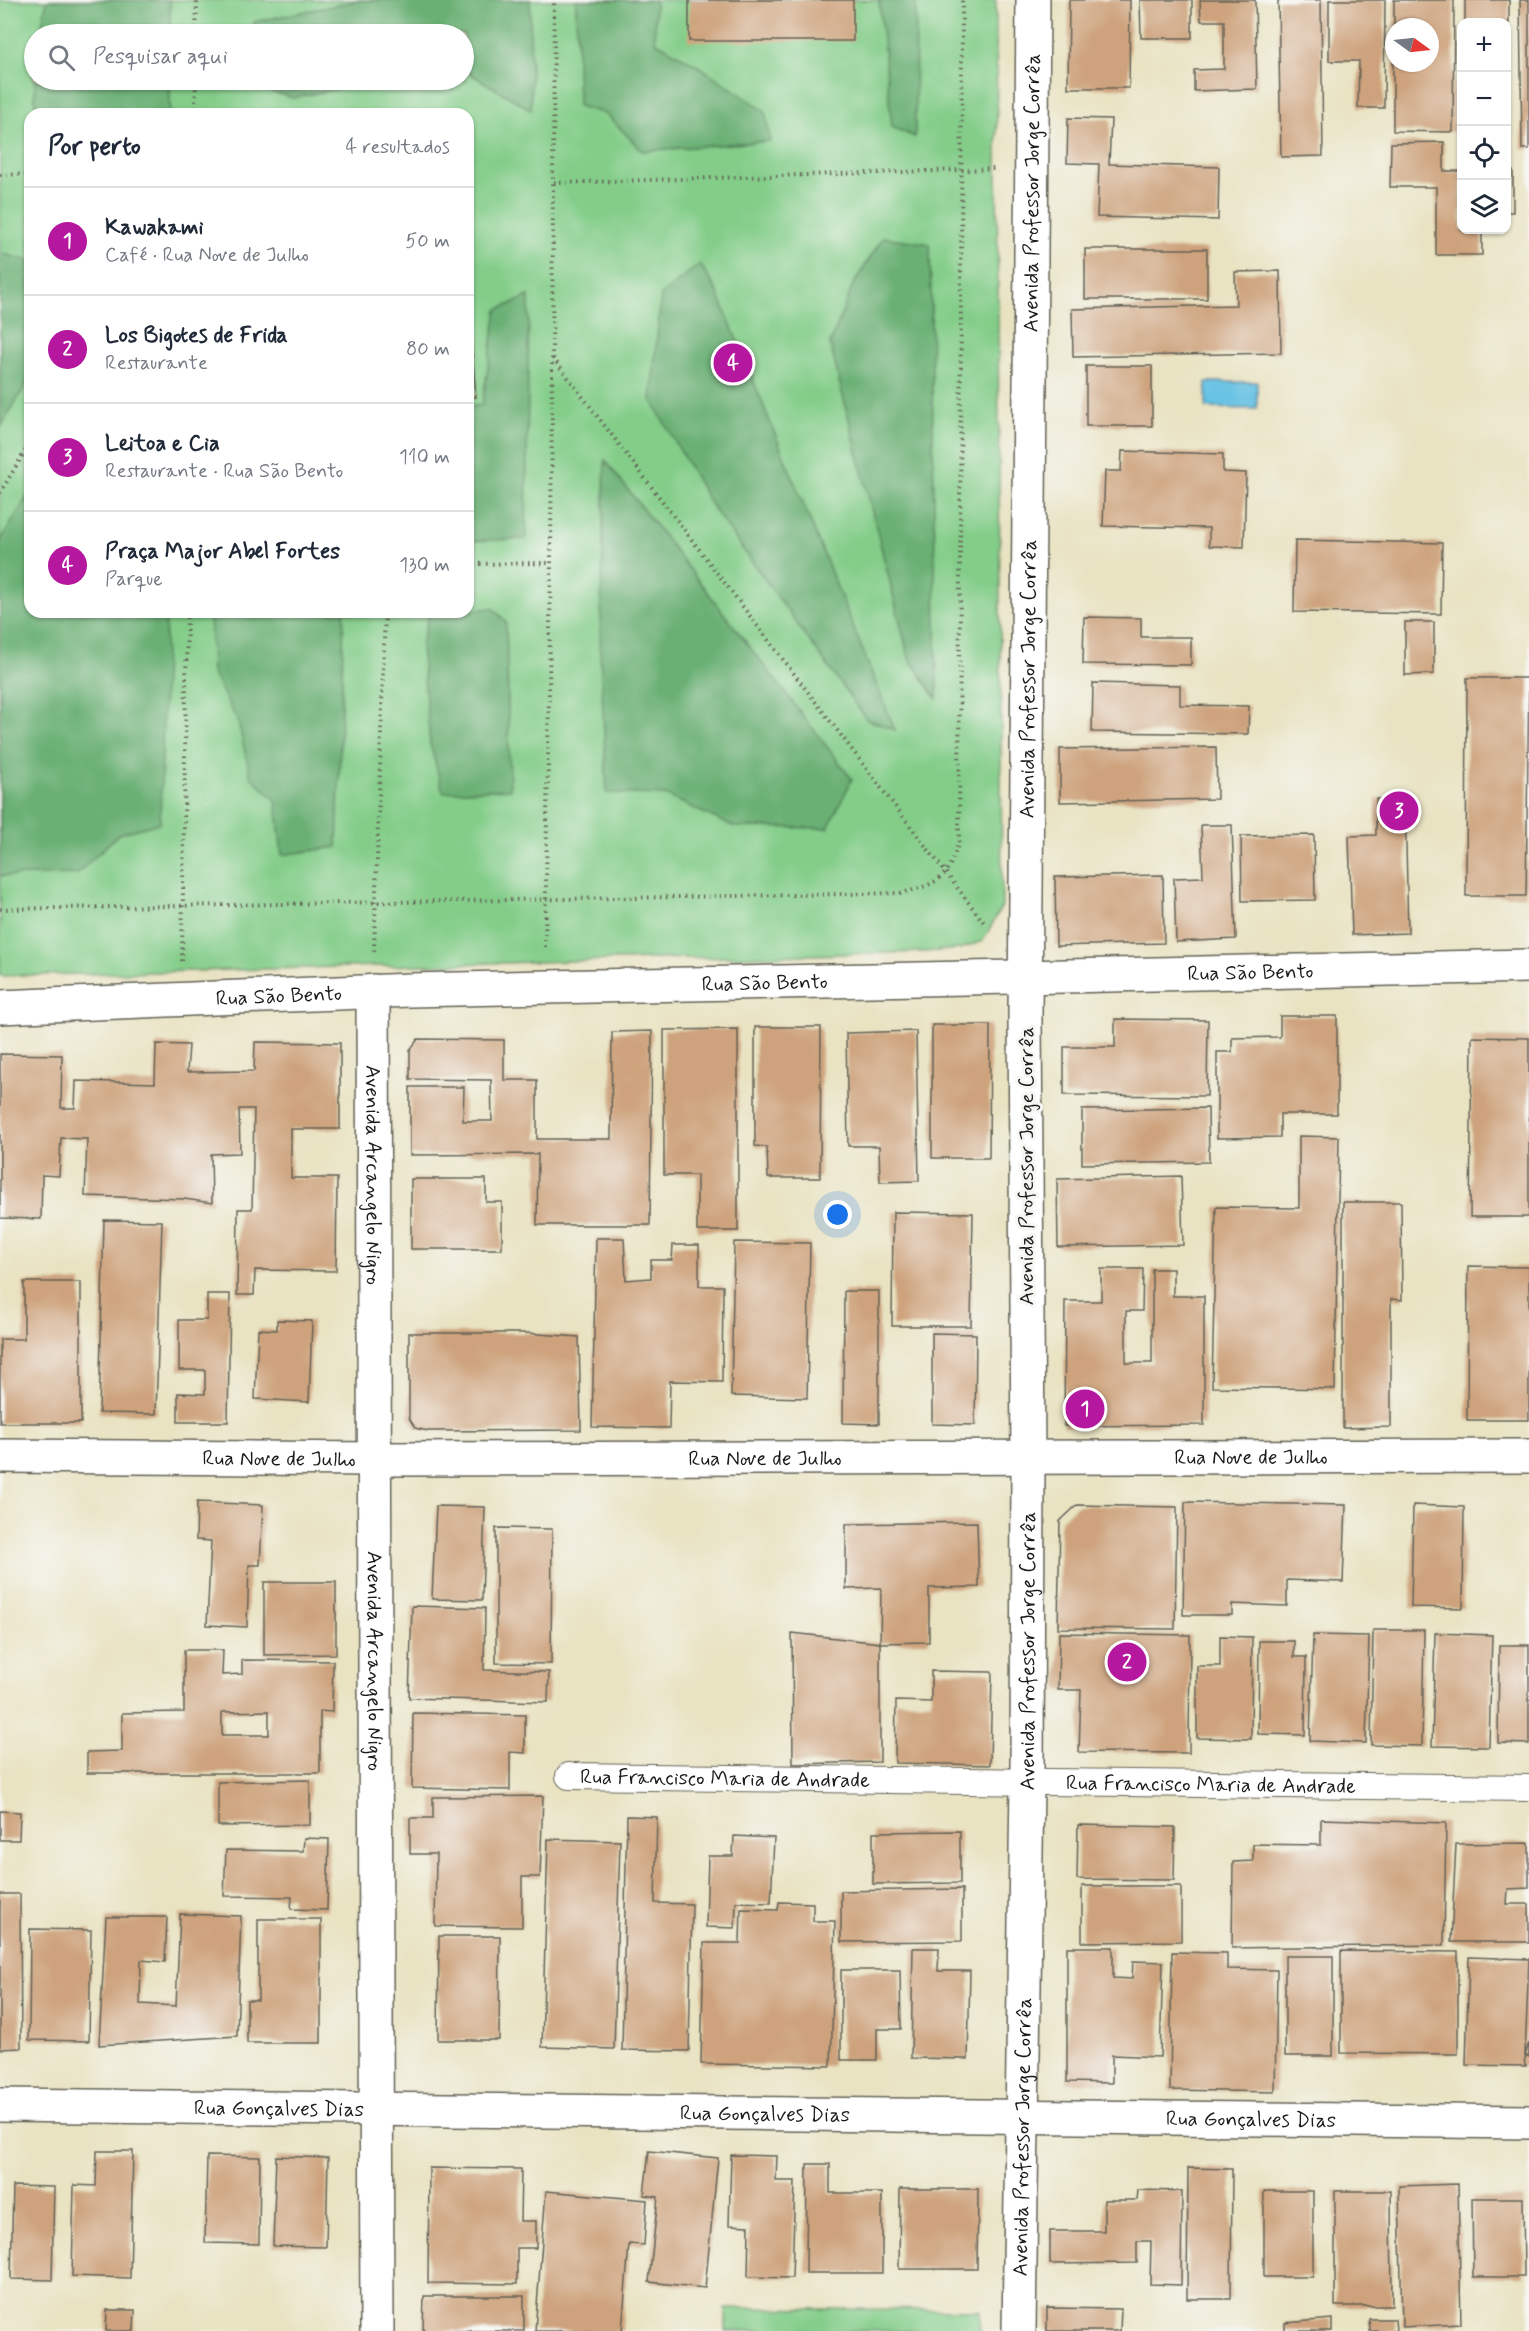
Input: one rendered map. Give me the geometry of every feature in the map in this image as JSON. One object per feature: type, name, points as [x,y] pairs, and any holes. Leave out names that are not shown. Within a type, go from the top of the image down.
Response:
[{"type":"street","name":"Avenida Professor Jorge Corrêa","points":[[1019,2331],[1027,1783],[1026,976],[1033,0]]},
{"type":"street","name":"Rua São Bento","points":[[0,1007],[373,991],[1529,966]]},
{"type":"street","name":"Avenida Arcangelo Nigro","points":[[373,991],[377,2331]]},
{"type":"street","name":"Rua Nove de Julho","points":[[0,1456],[375,1459],[1028,1459],[1529,1456]]},
{"type":"street","name":"Rua Gonçalves Dias","points":[[0,2105],[1529,2121]]},
{"type":"lane","name":"Rua Francisco Maria de Andrade","points":[[569,1776],[1529,1788]]},
{"type":"path","points":[[196,24],[197,0]]},
{"type":"path","points":[[544,987],[551,563],[554,0]]},
{"type":"path","points":[[0,909],[902,893],[932,885],[946,873],[959,841],[962,0]]},
{"type":"path","points":[[195,108],[196,90]]},
{"type":"path","points":[[554,183],[1031,167]]},
{"type":"path","points":[[0,174],[24,174]]},
{"type":"path","points":[[552,357],[989,929]]},
{"type":"path","points":[[0,493],[24,453]]},
{"type":"path","points":[[474,564],[551,563]]},
{"type":"path","points":[[181,998],[187,618]]},
{"type":"path","points":[[373,991],[385,618]]},
{"type":"green space","points":[[0,0],[996,0],[1002,906],[983,941],[960,949],[924,952],[0,976]]},
{"type":"green space","points":[[47,0],[170,0],[170,24],[42,24]]},
{"type":"green space","points":[[362,0],[530,0],[531,110],[474,76],[474,24],[254,24],[254,22]]},
{"type":"green space","points":[[576,0],[655,0],[655,41],[703,69],[765,111],[770,141],[642,151],[606,114],[578,106]]},
{"type":"green space","points":[[879,0],[916,0],[915,137],[892,127]]},
{"type":"green space","points":[[35,90],[170,90],[170,108],[35,108]]},
{"type":"green space","points":[[264,90],[333,90],[293,98]]},
{"type":"green space","points":[[883,237],[930,244],[937,699],[909,658],[830,344],[853,285]]},
{"type":"green space","points":[[0,253],[24,259],[24,388],[0,428]]},
{"type":"green space","points":[[700,264],[717,291],[895,730],[866,719],[711,505],[651,399],[661,295]]},
{"type":"green space","points":[[529,296],[526,539],[474,541],[474,406],[482,405],[497,310]]},
{"type":"green space","points":[[605,460],[852,779],[828,828],[734,827],[665,795],[607,793],[600,652]]},
{"type":"green space","points":[[24,502],[24,618],[166,618],[160,823],[119,834],[77,874],[0,876],[0,542]]},
{"type":"green space","points":[[493,608],[506,622],[510,789],[443,792],[430,743],[421,645],[428,618],[474,618],[474,610]]},
{"type":"green space","points":[[210,618],[344,618],[337,847],[282,855],[276,800],[251,777],[238,722],[212,672]]},
{"type":"green space","points":[[726,2308],[980,2310],[980,2331],[726,2331]]},
{"type":"water","points":[[1206,382],[1257,382],[1257,409],[1206,408]]},
{"type":"building","points":[[689,0],[853,0],[853,41],[689,41]]},
{"type":"building","points":[[1069,0],[1130,0],[1129,88],[1068,88]]},
{"type":"building","points":[[1140,0],[1192,0],[1192,38],[1141,38]]},
{"type":"building","points":[[1200,0],[1255,0],[1257,89],[1194,91],[1194,70],[1224,69],[1224,21],[1201,21]]},
{"type":"building","points":[[1278,0],[1321,0],[1323,156],[1281,157]]},
{"type":"building","points":[[1329,0],[1385,0],[1384,108],[1358,108],[1359,61],[1329,61]]},
{"type":"building","points":[[1394,0],[1454,0],[1453,132],[1393,131],[1393,72],[1439,72],[1439,18],[1394,18]]},
{"type":"building","points":[[1465,0],[1509,0],[1509,18],[1465,18]]},
{"type":"building","points":[[1520,0],[1529,0],[1529,149],[1522,149]]},
{"type":"building","points":[[1068,118],[1111,119],[1109,164],[1219,167],[1218,220],[1097,217],[1099,164],[1067,163]]},
{"type":"building","points":[[1444,142],[1444,171],[1457,171],[1457,234],[1482,234],[1482,255],[1436,255],[1436,187],[1390,187],[1391,143]]},
{"type":"building","points":[[1511,171],[1513,171],[1513,212],[1511,212]]},
{"type":"building","points":[[1085,249],[1207,249],[1207,299],[1085,299]]},
{"type":"building","points":[[1280,271],[1281,353],[1073,357],[1072,309],[1236,305],[1235,272]]},
{"type":"building","points":[[1086,366],[1152,366],[1152,426],[1086,426]]},
{"type":"building","points":[[474,372],[476,397],[474,397]]},
{"type":"building","points":[[1122,451],[1223,454],[1223,472],[1246,473],[1244,547],[1209,546],[1209,528],[1103,526],[1105,471],[1121,471]]},
{"type":"building","points":[[1295,540],[1442,543],[1441,614],[1294,612]]},
{"type":"building","points":[[1084,617],[1141,618],[1141,637],[1191,637],[1191,665],[1083,664]]},
{"type":"building","points":[[1405,622],[1434,622],[1434,674],[1405,675]]},
{"type":"building","points":[[1467,678],[1529,678],[1526,896],[1466,896]]},
{"type":"building","points":[[1093,683],[1180,685],[1180,705],[1249,706],[1248,734],[1092,732]]},
{"type":"building","points":[[1216,747],[1217,799],[1060,802],[1060,749]]},
{"type":"building","points":[[1405,798],[1408,933],[1352,935],[1349,836],[1376,835],[1376,799]]},
{"type":"building","points":[[1201,825],[1232,825],[1236,939],[1176,942],[1174,878],[1203,877]]},
{"type":"building","points":[[1314,835],[1315,900],[1242,901],[1241,836]]},
{"type":"building","points":[[1163,875],[1164,943],[1056,946],[1055,877]]},
{"type":"building","points":[[1280,1016],[1337,1016],[1337,1114],[1280,1114],[1280,1137],[1217,1138],[1217,1052],[1232,1052],[1232,1038],[1280,1037]]},
{"type":"building","points":[[1115,1019],[1208,1020],[1207,1096],[1064,1095],[1064,1047],[1115,1047]]},
{"type":"building","points":[[932,1025],[990,1025],[989,1158],[932,1158]]},
{"type":"building","points":[[755,1027],[821,1027],[820,1178],[768,1178],[767,1147],[755,1146]]},
{"type":"building","points":[[738,1029],[738,1231],[697,1231],[697,1175],[664,1175],[664,1030]]},
{"type":"building","points":[[652,1031],[650,1225],[537,1225],[538,1154],[410,1155],[410,1087],[464,1087],[463,1121],[492,1121],[491,1080],[410,1079],[410,1050],[418,1039],[504,1040],[504,1080],[537,1080],[537,1139],[611,1139],[612,1032]]},
{"type":"building","points":[[916,1031],[919,1181],[880,1182],[879,1146],[848,1146],[846,1033]]},
{"type":"building","points":[[1472,1037],[1529,1038],[1529,1217],[1470,1217]]},
{"type":"building","points":[[255,1042],[340,1043],[340,1129],[291,1129],[291,1178],[337,1178],[336,1271],[255,1270],[254,1295],[237,1295],[238,1209],[252,1209],[254,1109],[239,1109],[240,1153],[211,1154],[212,1203],[184,1199],[85,1196],[87,1139],[61,1138],[59,1176],[42,1175],[41,1219],[0,1218],[0,1054],[62,1055],[61,1108],[75,1108],[76,1081],[155,1083],[156,1044],[189,1045],[187,1072],[254,1071]]},
{"type":"building","points":[[1208,1108],[1209,1162],[1082,1164],[1082,1110]]},
{"type":"building","points":[[1299,1136],[1339,1137],[1335,1389],[1212,1387],[1216,1207],[1299,1208]]},
{"type":"building","points":[[1181,1176],[1183,1245],[1058,1247],[1057,1179]]},
{"type":"building","points":[[411,1179],[486,1179],[486,1202],[502,1202],[502,1249],[411,1249]]},
{"type":"building","points":[[1343,1202],[1401,1202],[1402,1300],[1391,1299],[1391,1427],[1343,1428]]},
{"type":"building","points":[[893,1212],[973,1213],[971,1326],[892,1326]]},
{"type":"building","points":[[104,1220],[162,1221],[156,1414],[99,1413]]},
{"type":"building","points":[[596,1238],[624,1238],[626,1280],[651,1278],[651,1260],[672,1260],[673,1245],[699,1245],[699,1286],[723,1286],[722,1382],[670,1381],[669,1428],[592,1427]]},
{"type":"building","points":[[734,1242],[810,1243],[807,1398],[731,1396]]},
{"type":"building","points":[[1468,1266],[1529,1267],[1529,1420],[1467,1420]]},
{"type":"building","points":[[1101,1269],[1143,1269],[1142,1311],[1126,1311],[1126,1363],[1152,1363],[1152,1269],[1173,1269],[1173,1296],[1204,1296],[1204,1425],[1064,1426],[1065,1301],[1101,1301]]},
{"type":"building","points":[[24,1282],[81,1282],[81,1423],[0,1423],[0,1339],[24,1339]]},
{"type":"building","points":[[844,1291],[879,1291],[879,1424],[843,1423]]},
{"type":"building","points":[[207,1294],[230,1294],[228,1422],[178,1422],[178,1393],[205,1394],[205,1370],[179,1370],[179,1320],[207,1320]]},
{"type":"building","points":[[277,1320],[312,1321],[309,1402],[255,1399],[258,1329],[277,1330]]},
{"type":"building","points":[[409,1333],[526,1333],[579,1337],[581,1430],[428,1431],[415,1428],[409,1418]]},
{"type":"building","points":[[932,1333],[976,1334],[975,1425],[932,1424]]},
{"type":"building","points":[[197,1502],[263,1505],[260,1565],[249,1565],[247,1627],[207,1625],[211,1541],[196,1540]]},
{"type":"building","points":[[1185,1502],[1346,1505],[1343,1582],[1287,1580],[1287,1606],[1232,1604],[1232,1615],[1183,1615]]},
{"type":"building","points":[[1077,1505],[1177,1507],[1175,1629],[1058,1628],[1060,1521]]},
{"type":"building","points":[[1413,1505],[1464,1507],[1463,1608],[1411,1607]]},
{"type":"building","points":[[436,1506],[485,1507],[482,1600],[432,1599]]},
{"type":"building","points":[[977,1522],[979,1587],[929,1588],[929,1642],[880,1643],[881,1588],[846,1589],[846,1524]]},
{"type":"building","points":[[496,1528],[552,1529],[551,1664],[496,1663]]},
{"type":"building","points":[[264,1582],[336,1582],[336,1654],[264,1655]]},
{"type":"building","points":[[412,1606],[485,1608],[484,1670],[549,1672],[548,1702],[409,1698]]},
{"type":"building","points":[[1373,1630],[1424,1630],[1422,1746],[1371,1745]]},
{"type":"building","points":[[792,1633],[880,1643],[880,1762],[793,1764]]},
{"type":"building","points":[[1059,1633],[1190,1635],[1189,1753],[1079,1752],[1081,1690],[1058,1690]]},
{"type":"building","points":[[1435,1633],[1492,1635],[1489,1747],[1432,1746]]},
{"type":"building","points":[[1313,1635],[1369,1636],[1366,1743],[1310,1741]]},
{"type":"building","points":[[1220,1636],[1252,1637],[1251,1739],[1197,1738],[1197,1666],[1220,1666]]},
{"type":"building","points":[[1259,1641],[1294,1641],[1294,1657],[1306,1657],[1305,1735],[1258,1734]]},
{"type":"building","points":[[1499,1645],[1529,1645],[1529,1744],[1498,1743]]},
{"type":"building","points":[[184,1650],[223,1650],[222,1675],[242,1674],[242,1660],[333,1661],[332,1712],[320,1711],[320,1773],[87,1773],[87,1752],[122,1751],[122,1713],[184,1712]],"holes":[[[269,1711],[269,1735],[222,1735],[222,1712]]]},
{"type":"building","points":[[931,1671],[992,1672],[990,1765],[895,1763],[896,1701],[931,1702]]},
{"type":"building","points":[[413,1713],[525,1715],[525,1753],[510,1752],[510,1790],[412,1788]]},
{"type":"building","points":[[310,1780],[310,1825],[218,1826],[218,1782]]},
{"type":"building","points":[[543,1796],[540,1877],[522,1877],[522,1927],[435,1926],[436,1854],[410,1854],[410,1818],[433,1818],[433,1797]]},
{"type":"building","points":[[0,1811],[20,1812],[19,1840],[0,1840]]},
{"type":"building","points":[[627,1816],[657,1817],[655,1903],[692,1904],[689,2051],[622,2050]]},
{"type":"building","points":[[1321,1819],[1446,1823],[1444,1945],[1232,1948],[1233,1862],[1253,1861],[1253,1844],[1321,1845]]},
{"type":"building","points":[[1078,1825],[1175,1827],[1174,1880],[1077,1879]]},
{"type":"building","points":[[960,1831],[960,1883],[873,1884],[873,1832]]},
{"type":"building","points":[[734,1836],[774,1838],[771,1903],[736,1902],[735,1928],[706,1927],[708,1856],[733,1856]]},
{"type":"building","points":[[304,1838],[329,1839],[327,1910],[291,1909],[292,1897],[224,1896],[226,1850],[303,1851]]},
{"type":"building","points":[[548,1839],[620,1841],[614,2049],[542,2047]]},
{"type":"building","points":[[1529,1843],[1529,1888],[1508,1889],[1507,1904],[1529,1904],[1529,1942],[1451,1942],[1456,1844]]},
{"type":"building","points":[[1082,1886],[1181,1886],[1181,1941],[1082,1942]]},
{"type":"building","points":[[962,1889],[962,1941],[841,1942],[841,1891]]},
{"type":"building","points":[[0,1894],[20,1894],[21,2048],[0,2049]]},
{"type":"building","points":[[779,1902],[813,1903],[813,1921],[835,1921],[831,2066],[701,2064],[704,1943],[740,1943],[741,1909],[778,1910]]},
{"type":"building","points":[[180,1914],[241,1916],[237,2036],[99,2045],[106,1917],[167,1917],[165,1962],[141,1960],[140,2004],[176,2006]]},
{"type":"building","points":[[258,1919],[321,1919],[321,2043],[247,2043],[247,2000],[258,2000]]},
{"type":"building","points":[[30,1929],[91,1930],[89,2041],[29,2040]]},
{"type":"building","points":[[439,1936],[500,1936],[499,2040],[438,2040]]},
{"type":"building","points":[[1067,1947],[1113,1947],[1113,1978],[1132,1979],[1133,1961],[1163,1962],[1160,2057],[1112,2055],[1112,2083],[1067,2082]]},
{"type":"building","points":[[913,1948],[939,1948],[938,1971],[970,1971],[968,2059],[911,2058]]},
{"type":"building","points":[[1341,1951],[1458,1952],[1458,2054],[1341,2053]]},
{"type":"building","points":[[1172,1952],[1227,1953],[1227,1969],[1277,1970],[1275,2092],[1170,2090]]},
{"type":"building","points":[[1285,1956],[1333,1956],[1333,2056],[1285,2056]]},
{"type":"building","points":[[1469,1957],[1529,1959],[1526,2066],[1466,2065]]},
{"type":"building","points":[[841,1970],[900,1970],[901,2029],[877,2029],[877,2060],[841,2060]]},
{"type":"building","points":[[1529,2043],[1529,2057],[1525,2055]]},
{"type":"building","points":[[97,2151],[133,2151],[130,2278],[72,2276],[74,2185],[96,2186]]},
{"type":"building","points":[[649,2151],[718,2158],[705,2288],[649,2282],[658,2197],[644,2195]]},
{"type":"building","points":[[731,2155],[777,2156],[776,2181],[795,2181],[792,2278],[748,2277],[749,2226],[729,2225]]},
{"type":"building","points":[[207,2156],[260,2157],[259,2244],[205,2243]]},
{"type":"building","points":[[276,2156],[328,2158],[326,2247],[273,2246]]},
{"type":"building","points":[[807,2164],[830,2164],[830,2193],[882,2193],[882,2273],[806,2273]]},
{"type":"building","points":[[429,2168],[521,2169],[520,2221],[536,2221],[536,2248],[517,2248],[517,2284],[428,2283]]},
{"type":"building","points":[[1188,2168],[1232,2169],[1231,2299],[1187,2299]]},
{"type":"building","points":[[1458,2184],[1461,2324],[1402,2327],[1399,2186]]},
{"type":"building","points":[[13,2186],[54,2187],[52,2280],[11,2279]]},
{"type":"building","points":[[900,2189],[978,2189],[977,2269],[899,2269]]},
{"type":"building","points":[[1138,2190],[1182,2191],[1181,2285],[1150,2284],[1151,2241],[1137,2241],[1137,2263],[1050,2264],[1050,2231],[1104,2231],[1104,2200],[1137,2200]]},
{"type":"building","points":[[546,2191],[647,2200],[644,2245],[629,2244],[622,2331],[535,2331]]},
{"type":"building","points":[[1264,2191],[1313,2191],[1313,2277],[1264,2277]]},
{"type":"building","points":[[1335,2191],[1391,2191],[1392,2306],[1335,2306]]},
{"type":"building","points":[[1472,2198],[1523,2198],[1524,2277],[1473,2277]]},
{"type":"building","points":[[424,2296],[524,2296],[524,2331],[423,2331]]},
{"type":"building","points":[[1047,2308],[1121,2309],[1120,2331],[1047,2331]]},
{"type":"building","points":[[107,2310],[135,2310],[134,2331],[106,2331]]},
{"type":"building","points":[[1332,2319],[1332,2331],[1285,2331],[1285,2323]]},
{"type":"building","points":[[1369,2319],[1395,2319],[1396,2331],[1370,2331]]},
{"type":"place","name":"Praça Major Abel Fortes","points":[[733,363]]},
{"type":"place","name":"Leitoa e Cia","points":[[1399,811]]},
{"type":"place","name":"Kawakami","points":[[1085,1409]]},
{"type":"place","name":"Los Bigotes de Frida","points":[[1127,1662]]}]
